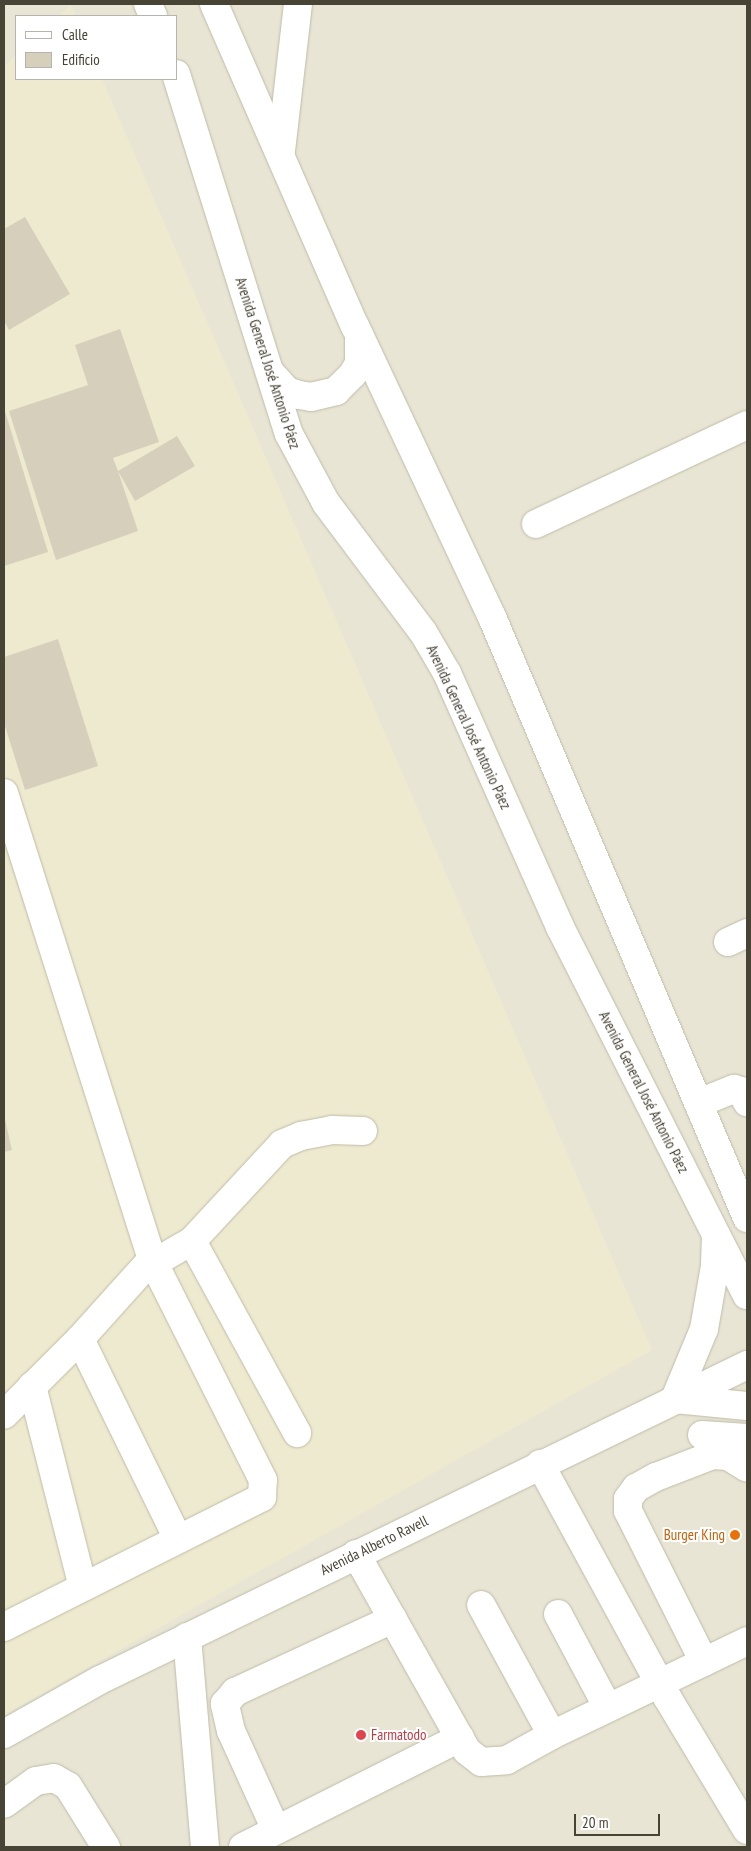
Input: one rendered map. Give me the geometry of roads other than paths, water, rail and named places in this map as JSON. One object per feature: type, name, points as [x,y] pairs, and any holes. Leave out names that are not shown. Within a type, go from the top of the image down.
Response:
[{"type":"street","points":[[214,4],[360,338],[358,363],[353,374],[336,392],[311,397],[299,395],[287,391],[270,372]]},
{"type":"street","points":[[281,155],[298,4]]},
{"type":"street","name":"Avenida General José Antonio Páez","points":[[178,80],[289,434],[312,480],[424,632],[447,674],[560,927],[747,1295]]},
{"type":"street","points":[[355,326],[492,617],[747,1218]]},
{"type":"street","points":[[536,524],[747,425]]},
{"type":"street","points":[[4,793],[152,1259],[265,1489],[262,1498],[84,1587],[4,1623]]},
{"type":"street","points":[[699,1103],[734,1089],[741,1091],[747,1102]]},
{"type":"street","points":[[152,1259],[159,1260],[192,1241],[282,1144],[301,1136],[332,1130],[363,1131]]},
{"type":"street","points":[[716,1234],[714,1274],[704,1329],[675,1399],[747,1406]]},
{"type":"street","points":[[192,1241],[297,1433]]},
{"type":"street","points":[[4,1415],[80,1339],[152,1259]]},
{"type":"street","points":[[80,1339],[178,1540]]},
{"type":"street","name":"Avenida Alberto Ravell","points":[[4,1734],[100,1680],[540,1464],[747,1365]]},
{"type":"street","points":[[32,1386],[84,1587]]},
{"type":"street","points":[[702,1436],[747,1438]]},
{"type":"street","points":[[704,1662],[628,1511],[628,1499],[636,1488],[656,1477],[713,1455],[728,1456],[747,1468]]},
{"type":"street","points":[[540,1464],[659,1683],[747,1830]]},
{"type":"street","points":[[356,1554],[467,1751],[481,1762],[507,1760],[608,1708],[747,1641]]},
{"type":"street","points":[[481,1605],[552,1736]]},
{"type":"street","points":[[558,1614],[608,1708]]},
{"type":"street","points":[[276,1830],[232,1731],[225,1704],[235,1692],[393,1619]]},
{"type":"street","points":[[187,1637],[205,1847]]},
{"type":"street","points":[[243,1847],[460,1738]]},
{"type":"street","points":[[4,1804],[36,1781],[54,1778],[68,1786],[106,1847]]},
{"type":"place","name":"Burger King","points":[[735,1535]]},
{"type":"place","name":"Farmatodo","points":[[361,1735]]}]
